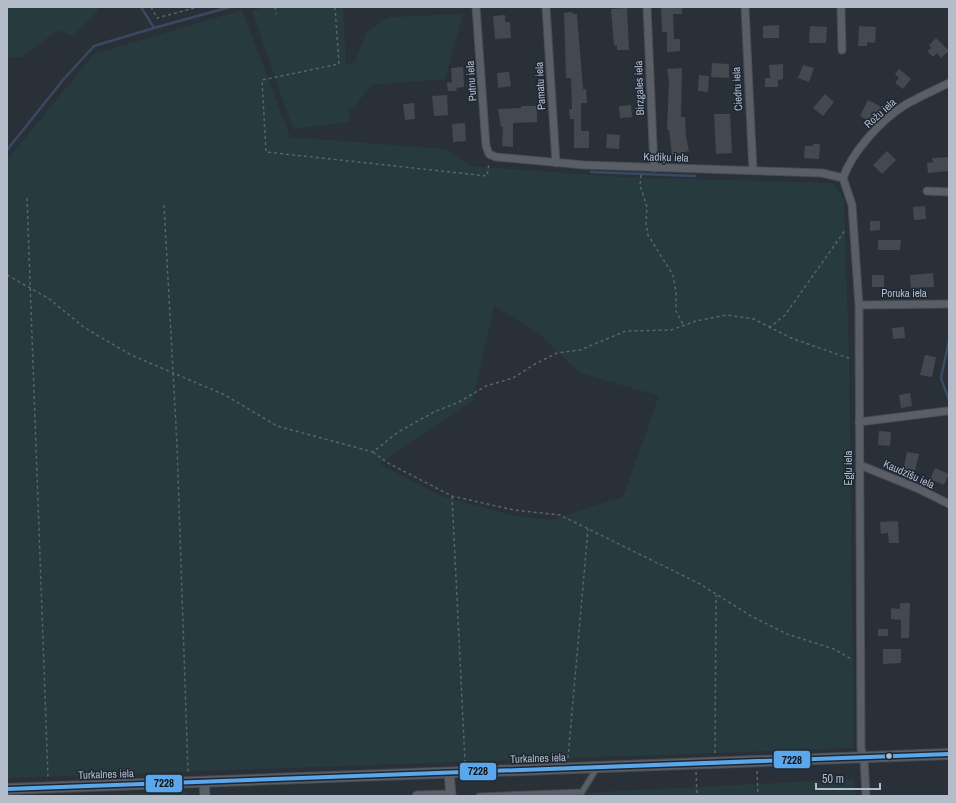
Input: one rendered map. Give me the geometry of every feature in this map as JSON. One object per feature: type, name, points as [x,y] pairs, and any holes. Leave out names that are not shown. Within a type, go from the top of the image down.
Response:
[{"type":"main road","name":"Turkalnes iela","points":[[7,790],[864,759],[949,754]]},
{"type":"street","name":"Putnu iela","points":[[476,7],[486,146],[490,154]]},
{"type":"street","name":"Pamatu iela","points":[[546,7],[556,163]]},
{"type":"street","name":"Birzgales iela","points":[[647,7],[654,168]]},
{"type":"street","name":"Ciedru iela","points":[[745,7],[753,171]]},
{"type":"street","points":[[841,7],[842,50]]},
{"type":"street","name":"Rožu iela","points":[[843,178],[853,158],[887,120],[904,106],[949,83]]},
{"type":"street","name":"Kadiķu iela","points":[[490,154],[504,158],[556,163],[654,168],[822,173],[843,178]]},
{"type":"street","name":"Egļu iela","points":[[843,178],[852,205],[859,304],[858,361],[861,750],[864,759],[866,796]]},
{"type":"street","points":[[927,191],[949,192]]},
{"type":"street","name":"Poruka iela","points":[[859,304],[949,304]]},
{"type":"street","points":[[859,422],[947,411]]},
{"type":"street","name":"Kaudzīšu iela","points":[[860,465],[900,481],[949,504]]},
{"type":"street","points":[[479,796],[583,794],[597,768]]},
{"type":"street","points":[[417,796],[451,795],[449,773]]},
{"type":"street","points":[[204,782],[205,796]]},
{"type":"path","points":[[151,7],[157,18],[198,7]]},
{"type":"path","points":[[275,7],[276,14]]},
{"type":"path","points":[[335,7],[339,64],[262,80],[266,152],[487,176],[490,154]]},
{"type":"path","points":[[640,179],[640,185],[647,207],[646,224],[648,235],[672,275],[676,292],[676,311],[684,326]]},
{"type":"path","points":[[27,198],[32,290],[48,788]]},
{"type":"path","points":[[164,205],[183,613],[188,783]]},
{"type":"path","points":[[769,328],[785,315],[853,219]]},
{"type":"path","points":[[7,275],[48,298],[85,328],[131,355],[225,395],[277,426],[374,452],[388,463],[452,496],[514,510],[560,515],[700,584],[751,616],[787,634],[834,649],[860,664]]},
{"type":"path","points":[[374,452],[398,432],[434,412],[459,402],[486,386],[513,378],[535,364],[557,354],[580,350],[626,331],[672,330],[696,321],[727,316],[754,319],[791,338],[858,361]]},
{"type":"path","points":[[452,496],[466,762]]},
{"type":"path","points":[[568,758],[588,528]]},
{"type":"path","points":[[715,753],[716,594]]},
{"type":"path","points":[[757,763],[758,796]]},
{"type":"path","points":[[696,764],[697,796]]},
{"type":"green space","points":[[7,7],[97,7],[98,11],[72,36],[58,30],[22,57],[7,57]]},
{"type":"green space","points":[[265,7],[343,7],[346,64],[355,62],[366,33],[389,17],[463,14],[445,79],[371,85],[353,109],[349,108],[350,122],[293,129],[252,11]]},
{"type":"green space","points":[[242,10],[290,137],[445,149],[470,166],[621,177],[832,183],[844,199],[849,358],[854,748],[7,778],[7,160],[94,54]],"holes":[[[494,306],[539,333],[580,373],[659,396],[623,497],[551,520],[511,515],[441,496],[380,464],[473,400]]]},
{"type":"green space","points":[[854,779],[855,796],[522,796]]},
{"type":"green space","points":[[184,791],[192,796],[85,796]]},
{"type":"building","points":[[661,7],[682,7],[682,14],[673,14],[674,39],[680,39],[680,51],[667,52],[667,32],[662,32]]},
{"type":"building","points":[[627,8],[629,50],[617,50],[617,45],[614,46],[611,9]]},
{"type":"building","points":[[572,12],[573,14],[577,14],[583,89],[586,89],[587,103],[581,103],[581,131],[589,131],[589,148],[574,148],[574,119],[570,119],[569,109],[572,109],[571,78],[566,78],[564,13]]},
{"type":"building","points":[[505,15],[505,22],[510,22],[511,38],[495,39],[493,16]]},
{"type":"building","points":[[779,25],[779,38],[763,38],[763,26]]},
{"type":"building","points":[[810,26],[827,27],[826,43],[809,43]]},
{"type":"building","points":[[859,26],[876,27],[875,43],[867,42],[867,46],[858,46]]},
{"type":"building","points":[[936,38],[949,51],[941,58],[937,53],[933,57],[927,51],[931,48],[929,45]]},
{"type":"building","points":[[712,63],[729,64],[729,78],[711,77]]},
{"type":"building","points":[[783,64],[783,79],[778,80],[778,87],[765,87],[765,78],[770,78],[769,65]]},
{"type":"building","points":[[803,65],[814,68],[809,82],[798,78]]},
{"type":"building","points":[[463,67],[464,87],[456,88],[457,91],[448,91],[447,83],[452,82],[451,68]]},
{"type":"building","points":[[682,68],[681,117],[685,117],[686,136],[689,151],[672,155],[669,130],[667,130],[669,81],[667,69]]},
{"type":"building","points":[[899,69],[911,79],[903,89],[895,83],[899,78],[895,74]]},
{"type":"building","points":[[509,72],[511,86],[498,88],[497,73]]},
{"type":"building","points":[[699,75],[709,76],[708,92],[698,91]]},
{"type":"building","points":[[825,94],[834,102],[823,116],[813,108]]},
{"type":"building","points":[[447,95],[448,115],[434,116],[432,96]]},
{"type":"building","points":[[868,100],[882,107],[879,114],[876,112],[871,122],[860,116]]},
{"type":"building","points":[[414,103],[415,119],[405,120],[403,104]]},
{"type":"building","points":[[631,105],[632,117],[620,118],[619,106]]},
{"type":"building","points":[[521,106],[537,106],[537,122],[513,123],[513,147],[502,146],[503,127],[501,127],[498,109],[521,108]]},
{"type":"building","points":[[714,114],[730,114],[732,153],[716,154]]},
{"type":"building","points":[[465,123],[466,141],[453,142],[452,124]]},
{"type":"building","points":[[607,134],[620,135],[619,149],[606,148]]},
{"type":"building","points":[[813,144],[820,144],[819,159],[804,158],[805,146],[813,146]]},
{"type":"building","points":[[887,151],[896,160],[882,174],[873,165]]},
{"type":"building","points":[[948,157],[949,171],[928,173],[927,163],[933,162],[932,158]]},
{"type":"building","points":[[925,206],[926,219],[914,220],[913,207]]},
{"type":"building","points":[[870,221],[880,221],[880,230],[870,231]]},
{"type":"building","points":[[878,240],[901,240],[900,250],[878,250]]},
{"type":"building","points":[[933,273],[934,287],[911,288],[910,275]]},
{"type":"building","points":[[872,275],[884,275],[884,287],[872,287]]},
{"type":"building","points":[[904,327],[905,338],[893,339],[892,328]]},
{"type":"building","points":[[925,355],[936,357],[932,377],[920,375]]},
{"type":"building","points":[[910,393],[912,406],[901,408],[899,395]]},
{"type":"building","points":[[879,431],[891,432],[890,446],[878,445]]},
{"type":"building","points":[[907,452],[919,454],[914,475],[903,472]]},
{"type":"building","points":[[935,468],[949,474],[944,485],[930,479]]},
{"type":"building","points":[[898,521],[899,543],[889,543],[888,533],[881,534],[880,522]]},
{"type":"building","points":[[900,603],[910,603],[909,638],[901,638],[901,620],[891,619],[891,608],[900,609]]},
{"type":"building","points":[[878,629],[888,629],[888,636],[878,636]]},
{"type":"building","points":[[883,649],[901,649],[901,663],[883,664]]},
{"type":"waterway","points":[[141,7],[154,28]]},
{"type":"waterway","points":[[7,150],[63,80],[94,46],[230,7]]},
{"type":"waterway","points":[[591,172],[695,176]]},
{"type":"waterway","points":[[949,340],[941,378],[949,400]]},
{"type":"transit line","name":"7228","points":[[7,789],[949,754]]}]
